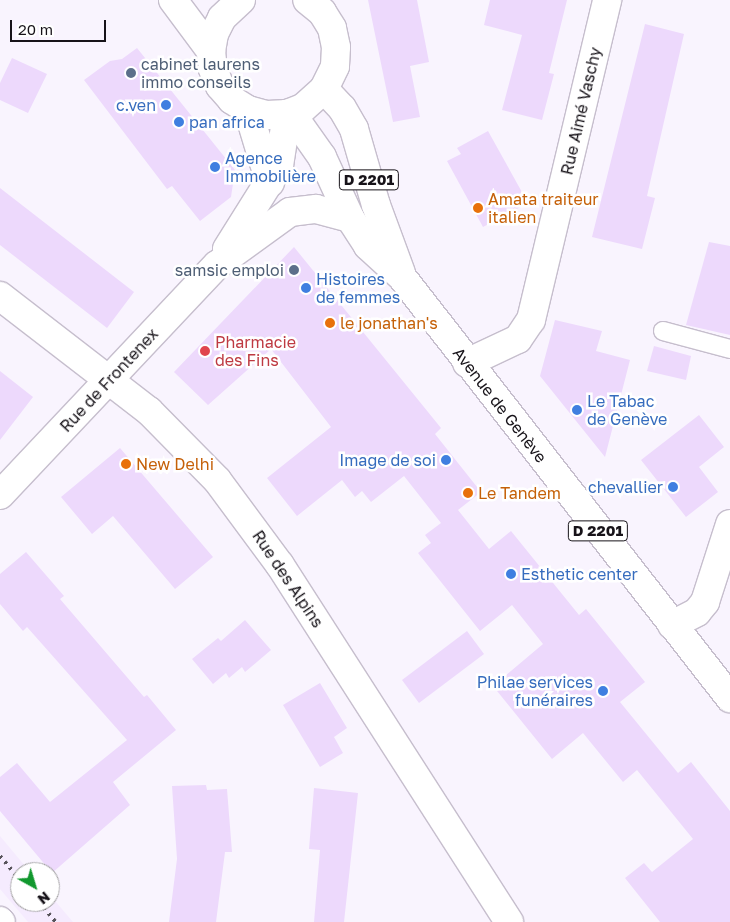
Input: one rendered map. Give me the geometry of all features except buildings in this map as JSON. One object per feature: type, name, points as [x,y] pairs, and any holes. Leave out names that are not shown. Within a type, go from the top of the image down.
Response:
[{"type":"street","points":[[172,0],[211,50]]},
{"type":"street","name":"Rue Aimé Vaschy","points":[[467,363],[518,339],[531,320],[607,0]]},
{"type":"street","points":[[229,2],[211,50],[213,69],[220,86],[232,100],[248,110],[267,115],[289,113],[303,108],[324,90],[335,66],[336,47],[332,28],[317,4]]},
{"type":"street","name":"Avenue de Genève","points":[[324,90],[342,108],[354,129],[376,205],[402,277]]},
{"type":"street","points":[[248,110],[270,183]]},
{"type":"street","name":"Avenue de Genève","points":[[289,113],[322,157],[350,218],[368,246],[402,277],[467,363],[730,698]]},
{"type":"street","name":"Rue de Frontenex","points":[[0,495],[217,265],[279,166],[289,113]]},
{"type":"street","name":"Rue de Frontenex","points":[[217,265],[290,212],[316,209],[350,218]]},
{"type":"street","name":"Rue des Alpins","points":[[0,296],[110,379],[149,411],[199,460],[264,542],[509,922]]},
{"type":"street","points":[[672,625],[696,612],[705,602],[730,524]]},
{"type":"lane","points":[[663,331],[730,348]]},
{"type":"shaded area","points":[[0,836],[22,862],[10,862],[10,901],[0,889]]},
{"type":"shaded area","points":[[60,907],[73,922],[28,922],[20,912],[60,912]]},
{"type":"railway","points":[[0,856],[10,868]]},
{"type":"railway","points":[[48,912],[56,922]]},
{"type":"place","name":"cabinet laurens immo conseils","points":[[131,73]]},
{"type":"place","name":"c.ven","points":[[166,105]]},
{"type":"place","name":"pan africa","points":[[179,122]]},
{"type":"place","name":"Agence Immobilière","points":[[215,167]]},
{"type":"place","name":"Amata traiteur italien","points":[[478,208]]},
{"type":"place","name":"samsic emploi","points":[[294,270]]},
{"type":"place","name":"Histoires de femmes","points":[[306,288]]},
{"type":"place","name":"le jonathan's","points":[[330,323]]},
{"type":"place","name":"Pharmacie des Fins","points":[[205,351]]},
{"type":"place","name":"Le Tabac de Genève","points":[[577,410]]},
{"type":"place","name":"Image de soi","points":[[446,460]]},
{"type":"place","name":"New Delhi","points":[[126,464]]},
{"type":"place","name":"chevallier","points":[[673,487]]},
{"type":"place","name":"Le Tandem","points":[[468,493]]},
{"type":"place","name":"Esthetic center","points":[[511,574]]},
{"type":"place","name":"Philae services funéraires","points":[[603,691]]}]
